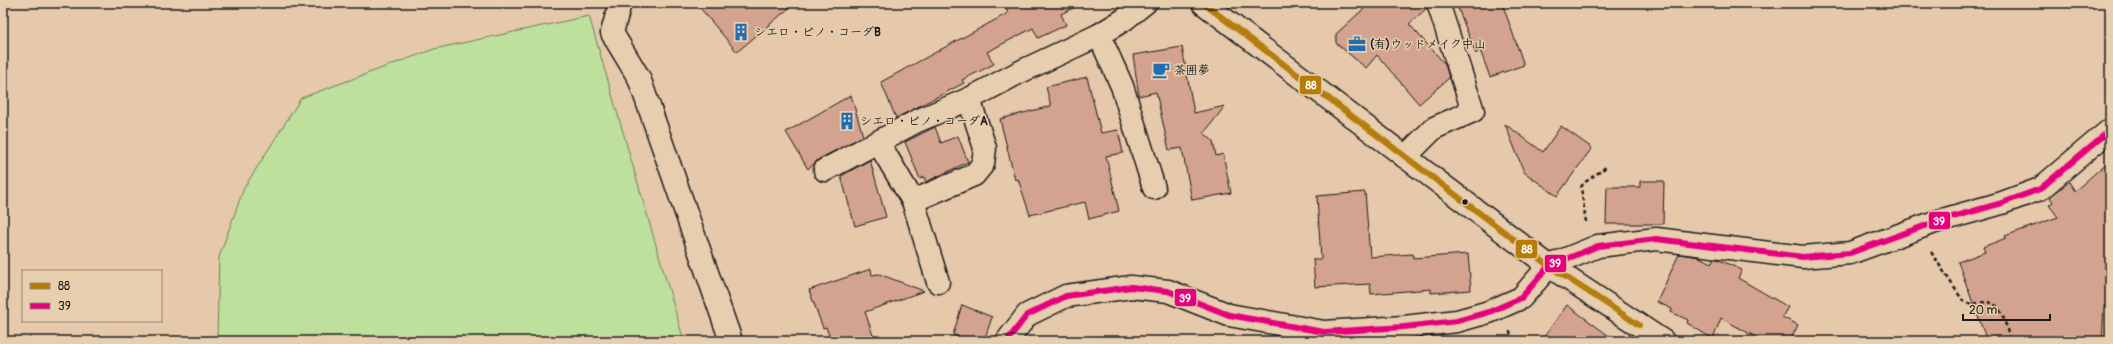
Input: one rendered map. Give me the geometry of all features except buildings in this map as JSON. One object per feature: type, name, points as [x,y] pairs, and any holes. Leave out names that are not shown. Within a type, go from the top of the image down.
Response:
[{"type":"street","points":[[620,3],[612,33],[639,78],[732,341]]},
{"type":"street","points":[[825,170],[916,121],[969,99],[1018,73],[1099,35],[1125,20],[1145,3]]},
{"type":"street","points":[[1202,3],[1550,266],[1663,341]]},
{"type":"street","points":[[1405,157],[1434,128],[1473,111],[1438,3]]},
{"type":"street","points":[[1099,35],[1122,86],[1154,188]]},
{"type":"street","points":[[913,202],[974,175],[984,164],[984,148],[969,99]]},
{"type":"street","points":[[1007,341],[1027,315],[1066,296],[1131,288],[1168,291],[1229,315],[1324,332],[1404,327],[1457,321],[1489,312],[1521,298],[1550,266],[1598,246],[1656,239],[1803,257],[1850,253],[1917,229],[2002,204],[2040,190],[2110,130]]},
{"type":"street","points":[[878,142],[913,202],[938,282]]},
{"type":"path","points":[[1598,246],[1585,219],[1581,187],[1584,183],[1606,167]]},
{"type":"path","points":[[1917,229],[1963,301],[1966,303],[1990,302],[1994,304],[2006,321],[2010,341]]},
{"type":"green space","points":[[589,16],[684,341],[217,341],[219,257],[244,188],[301,98],[434,49]]},
{"type":"transit line","name":"88","points":[[1203,3],[1549,266],[1639,325]]},
{"type":"transit line","name":"39","points":[[1007,341],[1027,315],[1066,296],[1131,287],[1168,291],[1229,315],[1324,332],[1404,327],[1457,321],[1489,312],[1521,298],[1549,266],[1598,246],[1656,239],[1803,257],[1850,253],[1935,222],[2002,203],[2040,189],[2110,130]]},
{"type":"place","name":"シエロ・ピノ・コーダB","points":[[741,32]]},
{"type":"place","name":"(有)ウッドメイク中山","points":[[1357,44]]},
{"type":"place","name":"茶囲夢","points":[[1161,70]]},
{"type":"place","name":"シエロ・ピノ・コーダA","points":[[847,121]]}]
